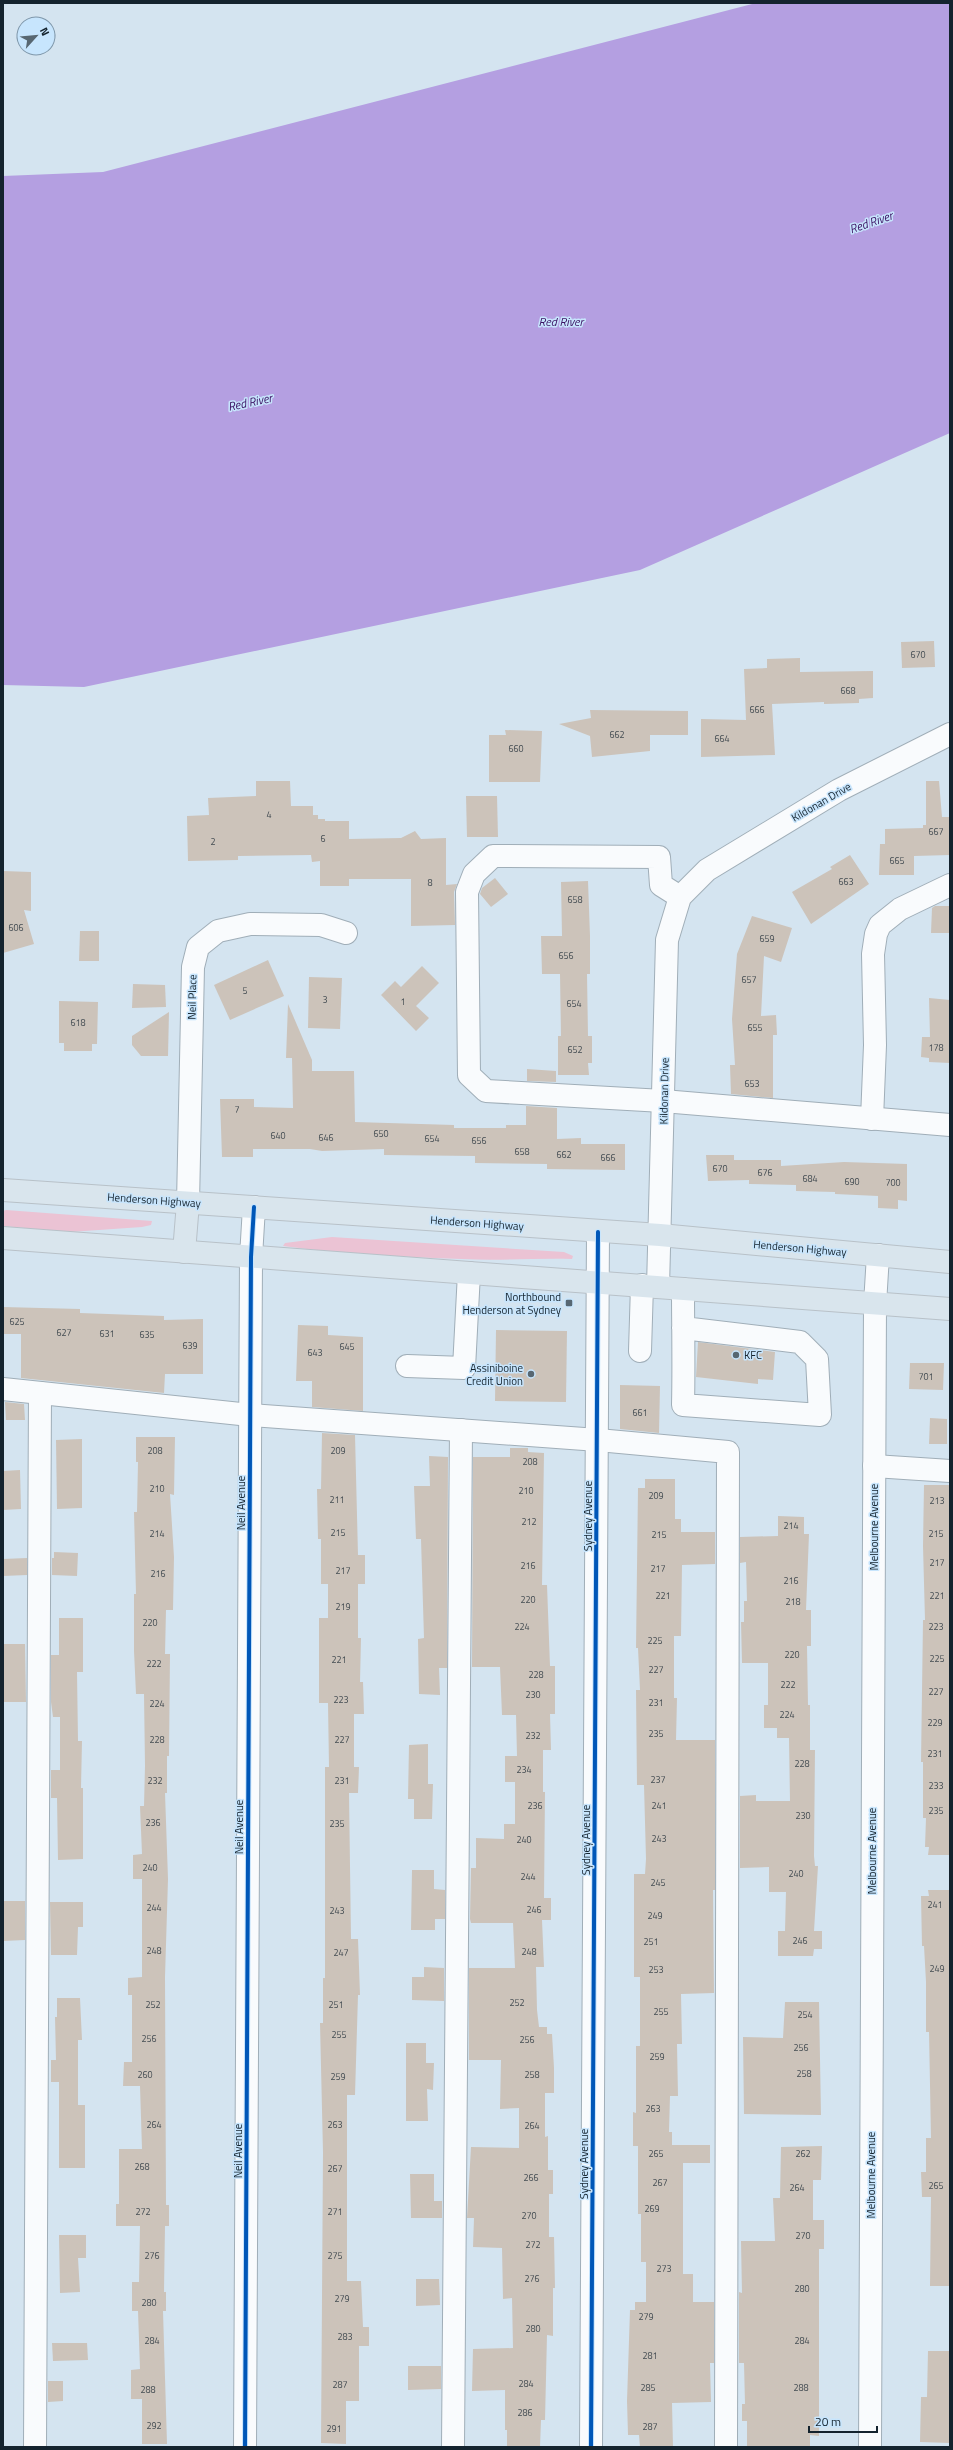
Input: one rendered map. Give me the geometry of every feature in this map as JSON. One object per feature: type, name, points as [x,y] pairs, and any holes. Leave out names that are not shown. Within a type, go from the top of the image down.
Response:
[{"type":"main road","name":"Henderson Highway","points":[[3,1190],[660,1236],[950,1262]]},
{"type":"main road","points":[[184,1252],[188,1203]]},
{"type":"main road","points":[[3,1238],[950,1309]]},
{"type":"street","name":"Kildonan Drive","points":[[640,1352],[650,1286],[660,1236],[667,940],[680,897],[707,870],[839,790],[950,734]]},
{"type":"street","points":[[680,897],[661,885],[659,857],[493,856],[474,874],[467,892],[469,1075],[486,1091],[663,1101],[950,1125]]},
{"type":"street","points":[[872,1119],[875,1045],[873,954],[876,934],[880,925],[900,910],[950,885]]},
{"type":"street","name":"Neil Place","points":[[188,1203],[193,967],[198,947],[218,931],[250,924],[321,924],[346,933]]},
{"type":"street","name":"Neil Avenue","points":[[245,2447],[250,1257],[254,1207]]},
{"type":"street","name":"Sydney Avenue","points":[[590,2447],[598,1440],[598,1232]]},
{"type":"street","name":"Melbourne Avenue","points":[[870,2447],[875,1304],[878,1255]]},
{"type":"street","points":[[407,1366],[464,1368],[469,1273]]},
{"type":"street","points":[[683,1289],[683,1328],[684,1405],[820,1415],[820,1391],[817,1359],[800,1342],[683,1328]]},
{"type":"street","points":[[3,1389],[250,1415],[598,1440],[728,1452],[726,2447]]},
{"type":"street","points":[[35,2447],[40,1393]]},
{"type":"street","points":[[454,2447],[461,1430]]},
{"type":"street","points":[[874,1466],[950,1471]]},
{"type":"shaded area","points":[[3,1211],[152,1221],[151,1225],[142,1227],[70,1232],[3,1226]]},
{"type":"shaded area","points":[[332,1237],[564,1252],[573,1256],[572,1259],[476,1260],[372,1255],[283,1246],[285,1243]]},
{"type":"water","name":"Red River","points":[[756,3],[950,3],[950,433],[640,570],[84,687],[3,685],[3,176],[103,172]]},
{"type":"building","points":[[934,641],[935,667],[902,668],[901,642]]},
{"type":"building","points":[[800,658],[800,672],[873,671],[873,698],[859,699],[859,703],[824,704],[824,702],[772,704],[775,755],[701,757],[701,719],[746,720],[744,669],[767,668],[767,659]]},
{"type":"building","points":[[590,710],[688,711],[688,735],[650,735],[650,751],[592,757],[590,736],[559,724],[591,718]]},
{"type":"building","points":[[505,730],[542,731],[540,782],[489,782],[489,735],[506,735]]},
{"type":"building","points":[[256,781],[290,781],[291,806],[313,806],[313,815],[318,815],[318,819],[325,819],[325,821],[349,821],[349,839],[401,838],[415,831],[421,839],[446,838],[446,885],[457,884],[454,892],[455,925],[411,926],[411,879],[349,879],[349,886],[320,886],[320,861],[312,862],[311,855],[238,856],[238,860],[188,861],[187,816],[209,815],[208,798],[256,796]]},
{"type":"building","points":[[926,781],[939,781],[942,817],[950,817],[950,855],[914,856],[914,875],[879,875],[880,844],[885,844],[885,829],[923,828],[923,825],[926,825]]},
{"type":"building","points":[[466,796],[497,796],[498,837],[467,837]]},
{"type":"building","points":[[850,855],[869,884],[811,924],[792,892],[832,869],[830,867]]},
{"type":"building","points":[[3,871],[31,872],[31,911],[24,910],[34,944],[3,953]]},
{"type":"building","points":[[495,878],[508,894],[491,907],[480,894],[482,888]]},
{"type":"building","points":[[588,881],[590,974],[587,974],[588,1036],[592,1036],[592,1063],[588,1063],[589,1075],[558,1075],[558,1036],[561,1036],[560,974],[542,974],[541,936],[562,936],[561,882]]},
{"type":"building","points":[[935,906],[950,906],[950,933],[931,933],[932,908]]},
{"type":"building","points":[[752,916],[792,928],[781,962],[764,956],[761,1016],[776,1015],[777,1035],[773,1035],[773,1098],[731,1094],[730,1065],[735,1065],[732,1019],[737,954]]},
{"type":"building","points":[[80,931],[99,931],[99,961],[79,961]]},
{"type":"building","points":[[268,960],[284,996],[230,1020],[214,985]]},
{"type":"building","points":[[422,966],[439,983],[416,1006],[429,1018],[416,1031],[381,995],[395,981],[401,987]]},
{"type":"building","points":[[309,977],[342,978],[340,1029],[308,1028]]},
{"type":"building","points":[[133,984],[165,985],[166,1007],[132,1008]]},
{"type":"building","points":[[929,998],[950,1000],[950,1063],[929,1062],[929,1058],[921,1057],[922,1037],[930,1037]]},
{"type":"building","points":[[59,1001],[98,1002],[97,1044],[92,1044],[92,1051],[64,1051],[64,1043],[59,1043]]},
{"type":"building","points":[[288,1004],[312,1060],[312,1071],[354,1071],[355,1122],[454,1125],[454,1128],[506,1128],[506,1125],[526,1125],[526,1106],[557,1108],[557,1139],[581,1138],[581,1144],[625,1144],[625,1170],[547,1169],[547,1164],[475,1163],[475,1156],[384,1155],[384,1149],[322,1151],[310,1149],[253,1149],[253,1157],[222,1157],[220,1099],[254,1099],[254,1107],[293,1108],[292,1058],[286,1058]]},
{"type":"building","points":[[169,1012],[168,1056],[141,1056],[132,1045],[132,1036]]},
{"type":"building","points":[[527,1069],[556,1071],[556,1082],[527,1081]]},
{"type":"building","points":[[706,1155],[734,1155],[734,1160],[781,1160],[781,1166],[844,1162],[907,1164],[907,1201],[898,1200],[898,1209],[878,1208],[878,1196],[835,1194],[835,1192],[796,1191],[796,1185],[749,1184],[749,1180],[708,1181]]},
{"type":"building","points":[[3,1307],[80,1309],[80,1313],[164,1316],[164,1320],[203,1319],[203,1374],[165,1374],[164,1393],[21,1378],[21,1334],[3,1334]]},
{"type":"building","points":[[298,1325],[328,1326],[328,1335],[363,1337],[363,1411],[312,1407],[312,1381],[296,1381]]},
{"type":"building","name":"Assiniboine Credit Union","points":[[496,1330],[567,1331],[566,1402],[495,1401]]},
{"type":"building","name":"KFC","points":[[698,1342],[775,1352],[773,1380],[758,1379],[758,1384],[696,1377]]},
{"type":"building","points":[[910,1363],[944,1363],[943,1390],[909,1389]]},
{"type":"building","points":[[620,1385],[660,1386],[659,1433],[620,1429]]},
{"type":"building","points":[[5,1402],[24,1404],[25,1420],[6,1420]]},
{"type":"building","points":[[930,1418],[947,1419],[947,1444],[929,1444]]},
{"type":"building","points":[[322,1433],[355,1435],[358,1555],[365,1555],[365,1584],[358,1584],[358,1638],[361,1638],[360,1682],[363,1682],[364,1714],[354,1714],[354,1767],[359,1767],[358,1793],[349,1793],[351,1939],[358,1939],[360,1995],[358,1995],[355,2095],[347,2095],[347,2281],[361,2281],[363,2327],[369,2327],[369,2346],[359,2346],[359,2401],[346,2401],[346,2444],[321,2443],[323,2152],[320,2023],[323,2023],[323,1978],[325,1978],[325,1767],[329,1767],[328,1703],[319,1703],[319,1618],[328,1618],[328,1584],[321,1584],[321,1539],[318,1539],[317,1489],[321,1489]]},
{"type":"building","points":[[136,1437],[175,1437],[174,1495],[170,1494],[174,1557],[173,1610],[166,1610],[165,1654],[170,1654],[169,1756],[167,1756],[167,1793],[165,1793],[168,1879],[165,1977],[166,2205],[169,2205],[169,2226],[165,2226],[164,2292],[166,2292],[166,2311],[163,2311],[167,2444],[142,2444],[142,2399],[131,2399],[131,2370],[140,2369],[138,2311],[132,2311],[132,2282],[139,2282],[140,2226],[116,2226],[116,2204],[119,2204],[119,2149],[142,2149],[140,2086],[123,2086],[124,2062],[132,2062],[132,1995],[128,1995],[128,1978],[142,1977],[142,1879],[133,1879],[133,1855],[142,1854],[140,1806],[144,1806],[145,1766],[144,1694],[136,1694],[134,1651],[134,1594],[136,1594],[134,1512],[137,1512],[138,1462],[136,1462]]},
{"type":"building","points":[[82,1439],[82,1508],[57,1509],[56,1440]]},
{"type":"building","points":[[510,1448],[528,1448],[528,1452],[544,1453],[542,1585],[547,1585],[550,1666],[555,1666],[555,1714],[550,1714],[551,1750],[543,1750],[543,1792],[545,1792],[544,1898],[551,1898],[551,1920],[542,1920],[544,1967],[536,1967],[539,2027],[547,2027],[547,2034],[552,2034],[554,2068],[554,2093],[545,2093],[545,2137],[548,2136],[548,2170],[553,2170],[553,2194],[549,2194],[549,2237],[554,2237],[555,2288],[553,2288],[553,2336],[547,2335],[545,2420],[541,2420],[540,2447],[507,2447],[507,2430],[505,2430],[505,2390],[472,2391],[473,2349],[513,2348],[512,2298],[503,2299],[502,2248],[473,2247],[474,2218],[467,2218],[471,2147],[519,2148],[519,2108],[500,2109],[501,2060],[469,2060],[469,1968],[515,1968],[513,1923],[471,1923],[470,1919],[471,1868],[476,1868],[476,1838],[504,1839],[504,1824],[515,1824],[515,1782],[505,1782],[505,1756],[517,1756],[516,1715],[502,1715],[500,1667],[472,1667],[473,1457],[510,1457]]},
{"type":"building","points":[[429,1456],[448,1457],[447,1668],[439,1668],[440,1695],[419,1694],[418,1639],[424,1638],[421,1539],[416,1539],[414,1486],[430,1486]]},
{"type":"building","points":[[20,1470],[21,1509],[3,1510],[3,1471]]},
{"type":"building","points":[[645,1479],[675,1479],[675,1519],[681,1519],[681,1532],[715,1532],[715,1564],[682,1565],[681,1636],[674,1636],[674,1698],[677,1698],[676,1740],[715,1740],[715,1890],[713,1890],[714,1993],[681,1994],[682,2044],[677,2044],[678,2096],[670,2096],[669,2132],[672,2132],[672,2145],[710,2145],[710,2163],[683,2163],[683,2274],[693,2274],[693,2302],[714,2302],[714,2363],[710,2363],[711,2402],[672,2403],[673,2447],[640,2447],[639,2435],[628,2435],[627,2401],[630,2310],[635,2310],[635,2302],[646,2302],[646,2262],[641,2262],[641,2214],[638,2214],[638,2146],[633,2146],[633,2112],[636,2113],[636,2046],[640,2046],[640,1977],[634,1977],[634,1874],[645,1874],[646,1859],[644,1785],[637,1785],[636,1690],[640,1690],[638,1648],[636,1648],[638,1488],[645,1488]]},
{"type":"building","points":[[924,1485],[950,1485],[950,1855],[928,1855],[929,1847],[925,1847],[926,1818],[923,1818],[923,1762],[921,1762],[923,1620],[925,1620],[923,1546]]},
{"type":"building","points":[[778,1516],[804,1517],[804,1534],[809,1534],[806,1610],[811,1610],[811,1646],[807,1646],[808,1705],[810,1705],[810,1750],[815,1750],[814,1856],[815,1866],[818,1866],[814,1931],[822,1931],[822,1949],[814,1949],[813,1956],[778,1956],[778,1931],[785,1931],[786,1892],[769,1892],[769,1867],[740,1868],[740,1796],[756,1795],[756,1801],[790,1801],[789,1738],[777,1738],[777,1728],[764,1728],[764,1705],[768,1705],[768,1663],[742,1663],[741,1622],[744,1622],[744,1601],[747,1601],[746,1562],[740,1563],[740,1537],[778,1536]]},
{"type":"building","points":[[54,1552],[78,1553],[77,1576],[52,1575],[52,1558],[54,1558]]},
{"type":"building","points":[[27,1558],[27,1575],[3,1576],[3,1559]]},
{"type":"building","points":[[59,1618],[83,1618],[83,1672],[77,1672],[78,1741],[82,1741],[81,1788],[83,1788],[83,1859],[58,1860],[57,1798],[51,1798],[51,1770],[60,1770],[60,1717],[53,1717],[51,1702],[51,1655],[59,1655]]},
{"type":"building","points":[[3,1644],[25,1644],[26,1702],[3,1702]]},
{"type":"building","points":[[428,1744],[428,1784],[433,1784],[432,1819],[414,1819],[414,1799],[408,1799],[409,1745]]},
{"type":"building","points":[[412,1870],[434,1870],[434,1889],[445,1890],[445,1919],[435,1919],[435,1930],[411,1930]]},
{"type":"building","points":[[928,1890],[950,1890],[950,2286],[930,2286],[931,2197],[922,2197],[921,2172],[926,2172],[926,2138],[931,2138],[929,2032],[926,2032],[926,1982],[924,1946],[922,1946],[921,1896],[929,1896]]},
{"type":"building","points":[[3,1901],[25,1901],[25,1940],[3,1941]]},
{"type":"building","points":[[50,1902],[83,1902],[83,1927],[78,1927],[77,1955],[51,1955]]},
{"type":"building","points":[[424,1967],[444,1968],[444,2001],[412,2000],[412,1977],[424,1977]]},
{"type":"building","points":[[57,1998],[80,1998],[82,2040],[78,2040],[78,2105],[85,2105],[85,2168],[59,2168],[59,2082],[51,2082],[51,2060],[56,2060],[55,2017],[57,2017]]},
{"type":"building","points":[[785,2002],[819,2002],[821,2115],[744,2114],[743,2037],[783,2038]]},
{"type":"building","points":[[406,2043],[426,2043],[426,2063],[434,2063],[433,2090],[427,2089],[428,2121],[406,2121]]},
{"type":"building","points":[[822,2146],[821,2180],[813,2180],[813,2220],[824,2220],[824,2249],[819,2249],[819,2436],[810,2435],[810,2447],[747,2447],[747,2421],[742,2421],[742,2404],[745,2404],[744,2363],[739,2363],[739,2292],[742,2293],[741,2241],[775,2241],[773,2198],[780,2198],[781,2147]]},
{"type":"building","points":[[410,2174],[434,2174],[434,2201],[442,2201],[442,2218],[411,2218]]},
{"type":"building","points":[[59,2235],[86,2235],[86,2258],[78,2258],[80,2292],[60,2293]]},
{"type":"building","points":[[416,2279],[439,2279],[440,2305],[416,2306]]},
{"type":"building","points":[[52,2343],[87,2343],[88,2360],[53,2361]]},
{"type":"building","points":[[928,2351],[950,2351],[950,2443],[920,2442],[921,2397],[927,2397]]},
{"type":"building","points":[[408,2366],[441,2366],[441,2389],[408,2390]]},
{"type":"building","points":[[48,2381],[63,2381],[63,2401],[48,2402]]},
{"type":"cycle path","points":[[245,2447],[251,1257],[254,1207]]},
{"type":"cycle path","points":[[591,2447],[598,1232]]},
{"type":"place","name":"Northbound Henderson at Sydney","points":[[569,1303]]},
{"type":"place","name":"KFC","points":[[736,1355]]},
{"type":"place","name":"Assiniboine Credit Union","points":[[531,1374]]}]
